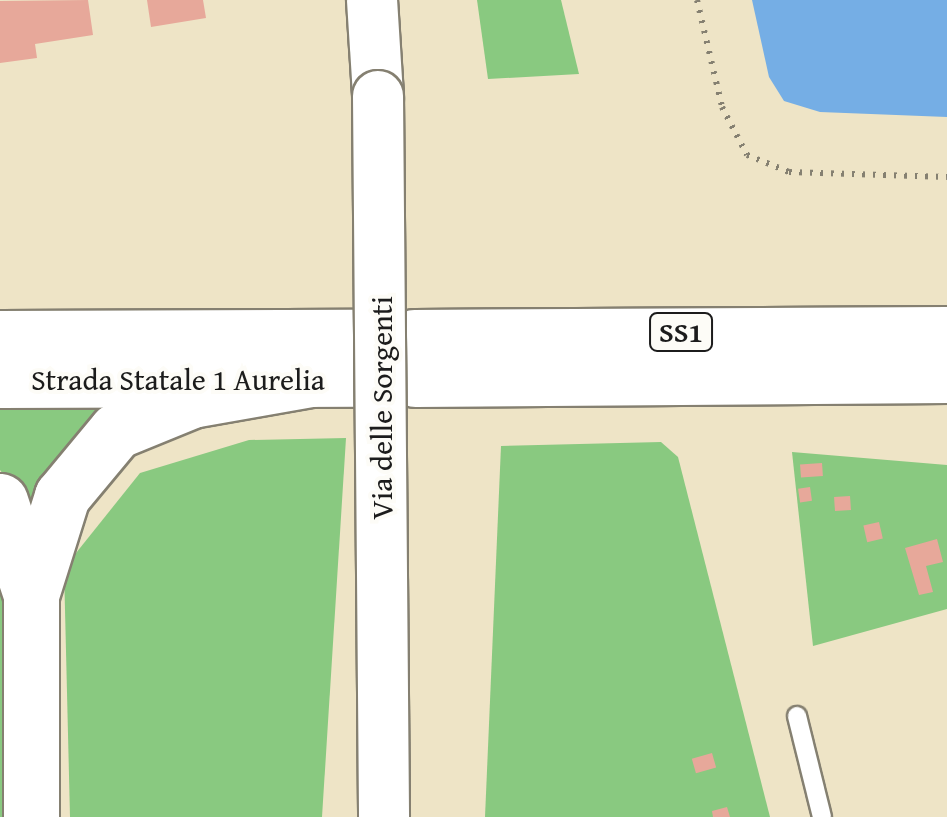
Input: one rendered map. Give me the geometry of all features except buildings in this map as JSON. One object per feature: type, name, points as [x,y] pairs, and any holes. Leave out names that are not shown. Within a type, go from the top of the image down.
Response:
[{"type":"highway","name":"SS1","points":[[947,334],[414,358],[947,374]]},
{"type":"highway","name":"Strada Statale 1 Aurelia","points":[[4,346],[340,365],[192,400],[116,431],[62,496],[31,595]]},
{"type":"highway","points":[[0,501],[31,595],[31,817]]},
{"type":"main road","name":"Via delle Sorgenti","points":[[372,0],[378,96],[384,817]]},
{"type":"lane","points":[[797,716],[822,817]]},
{"type":"path","points":[[697,0],[722,107],[747,155],[788,172],[947,177]]},
{"type":"green space","points":[[477,0],[561,0],[579,74],[488,79]]},
{"type":"green space","points":[[112,400],[29,508],[0,470],[0,401]]},
{"type":"green space","points":[[346,438],[322,817],[70,817],[64,568],[140,473],[249,440]]},
{"type":"green space","points":[[661,442],[678,457],[770,817],[485,817],[501,446]]},
{"type":"green space","points":[[792,452],[947,465],[947,609],[813,646]]},
{"type":"green space","points":[[0,551],[12,600],[12,817],[0,817]]},
{"type":"water","points":[[752,0],[947,0],[947,117],[820,112],[784,101],[769,77]]}]
